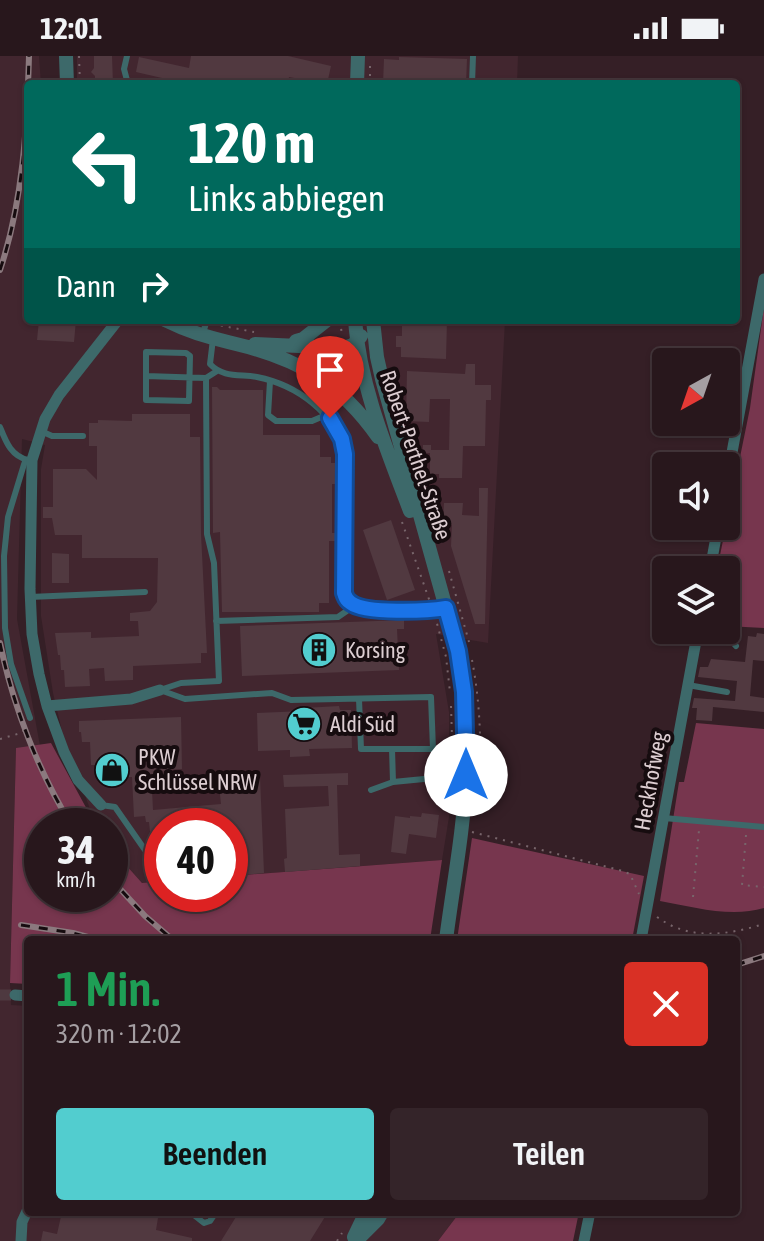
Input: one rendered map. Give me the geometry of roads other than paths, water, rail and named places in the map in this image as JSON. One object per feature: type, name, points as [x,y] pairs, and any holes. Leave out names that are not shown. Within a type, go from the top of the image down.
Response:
[{"type":"street","points":[[66,56],[67,80]]},
{"type":"street","points":[[357,80],[358,56]]},
{"type":"street","points":[[732,452],[764,279]]},
{"type":"street","points":[[101,805],[78,780],[47,706],[32,634],[28,460],[59,395],[115,324]]},
{"type":"street","points":[[184,324],[207,329],[235,343],[293,361],[335,389],[366,420],[387,450]]},
{"type":"street","points":[[290,343],[303,339],[322,324]]},
{"type":"street","name":"Robert-Perthel-Straße","points":[[355,324],[371,398],[387,450],[458,651],[464,692],[459,776],[460,833],[447,936]]},
{"type":"street","points":[[357,341],[370,324]]},
{"type":"street","name":"Robert-Perthel-Straße","points":[[373,324],[377,357],[441,607]]},
{"type":"street","points":[[235,343],[357,341],[368,345],[377,357]]},
{"type":"street","name":"Heckhofweg","points":[[642,936],[695,644]]},
{"type":"street","points":[[47,706],[131,699],[160,690]]},
{"type":"street","points":[[15,995],[24,996]]},
{"type":"street","points":[[21,1241],[25,1216]]},
{"type":"street","points":[[354,1241],[364,1216]]},
{"type":"street","points":[[354,1241],[378,1216]]},
{"type":"street","points":[[584,1241],[589,1216]]},
{"type":"lane","points":[[127,56],[124,69],[127,80]]},
{"type":"lane","points":[[472,80],[473,56]]},
{"type":"lane","points":[[207,329],[210,364],[217,371],[256,377],[297,392],[314,404],[337,428],[345,454],[344,593],[347,601],[354,606],[408,611],[441,607]]},
{"type":"lane","points":[[146,352],[186,353],[190,356],[190,377],[189,401],[146,400],[146,352]]},
{"type":"lane","points":[[146,376],[206,378],[217,371]]},
{"type":"lane","points":[[160,690],[181,683],[219,681],[214,563],[207,534],[206,378]]},
{"type":"lane","points":[[270,381],[268,415],[272,419],[312,421],[326,415]]},
{"type":"lane","points":[[0,427],[16,455],[28,460],[8,517],[4,556],[5,628],[11,664],[30,718]]},
{"type":"lane","points":[[41,431],[52,436],[83,436]]},
{"type":"lane","points":[[30,597],[145,592]]},
{"type":"lane","points":[[216,621],[338,617],[354,606]]},
{"type":"lane","points":[[688,685],[727,692]]},
{"type":"lane","points":[[160,690],[185,699],[272,693],[291,700],[431,697],[433,749],[361,749],[359,699]]},
{"type":"lane","points":[[392,749],[393,782]]},
{"type":"lane","points":[[371,790],[393,782],[459,776]]},
{"type":"lane","points":[[101,805],[115,807],[144,849]]},
{"type":"lane","points":[[664,818],[764,827]]},
{"type":"lane","points":[[195,1216],[204,1223],[213,1216]]},
{"type":"tunnel","points":[[0,995],[15,995]]},
{"type":"railway","points":[[28,80],[29,56]]},
{"type":"railway","points":[[0,270],[14,218],[24,146]]},
{"type":"railway","points":[[0,643],[28,738],[62,808]]},
{"type":"railway","points":[[128,898],[168,936]]},
{"type":"railway","points":[[21,925],[84,936]]},
{"type":"railway","points":[[740,964],[764,956]]},
{"type":"place","name":"Korsing","points":[[319,650]]},
{"type":"place","name":"Aldi Süd","points":[[304,724]]},
{"type":"place","name":"PKW Schlüssel NRW","points":[[112,770]]}]
